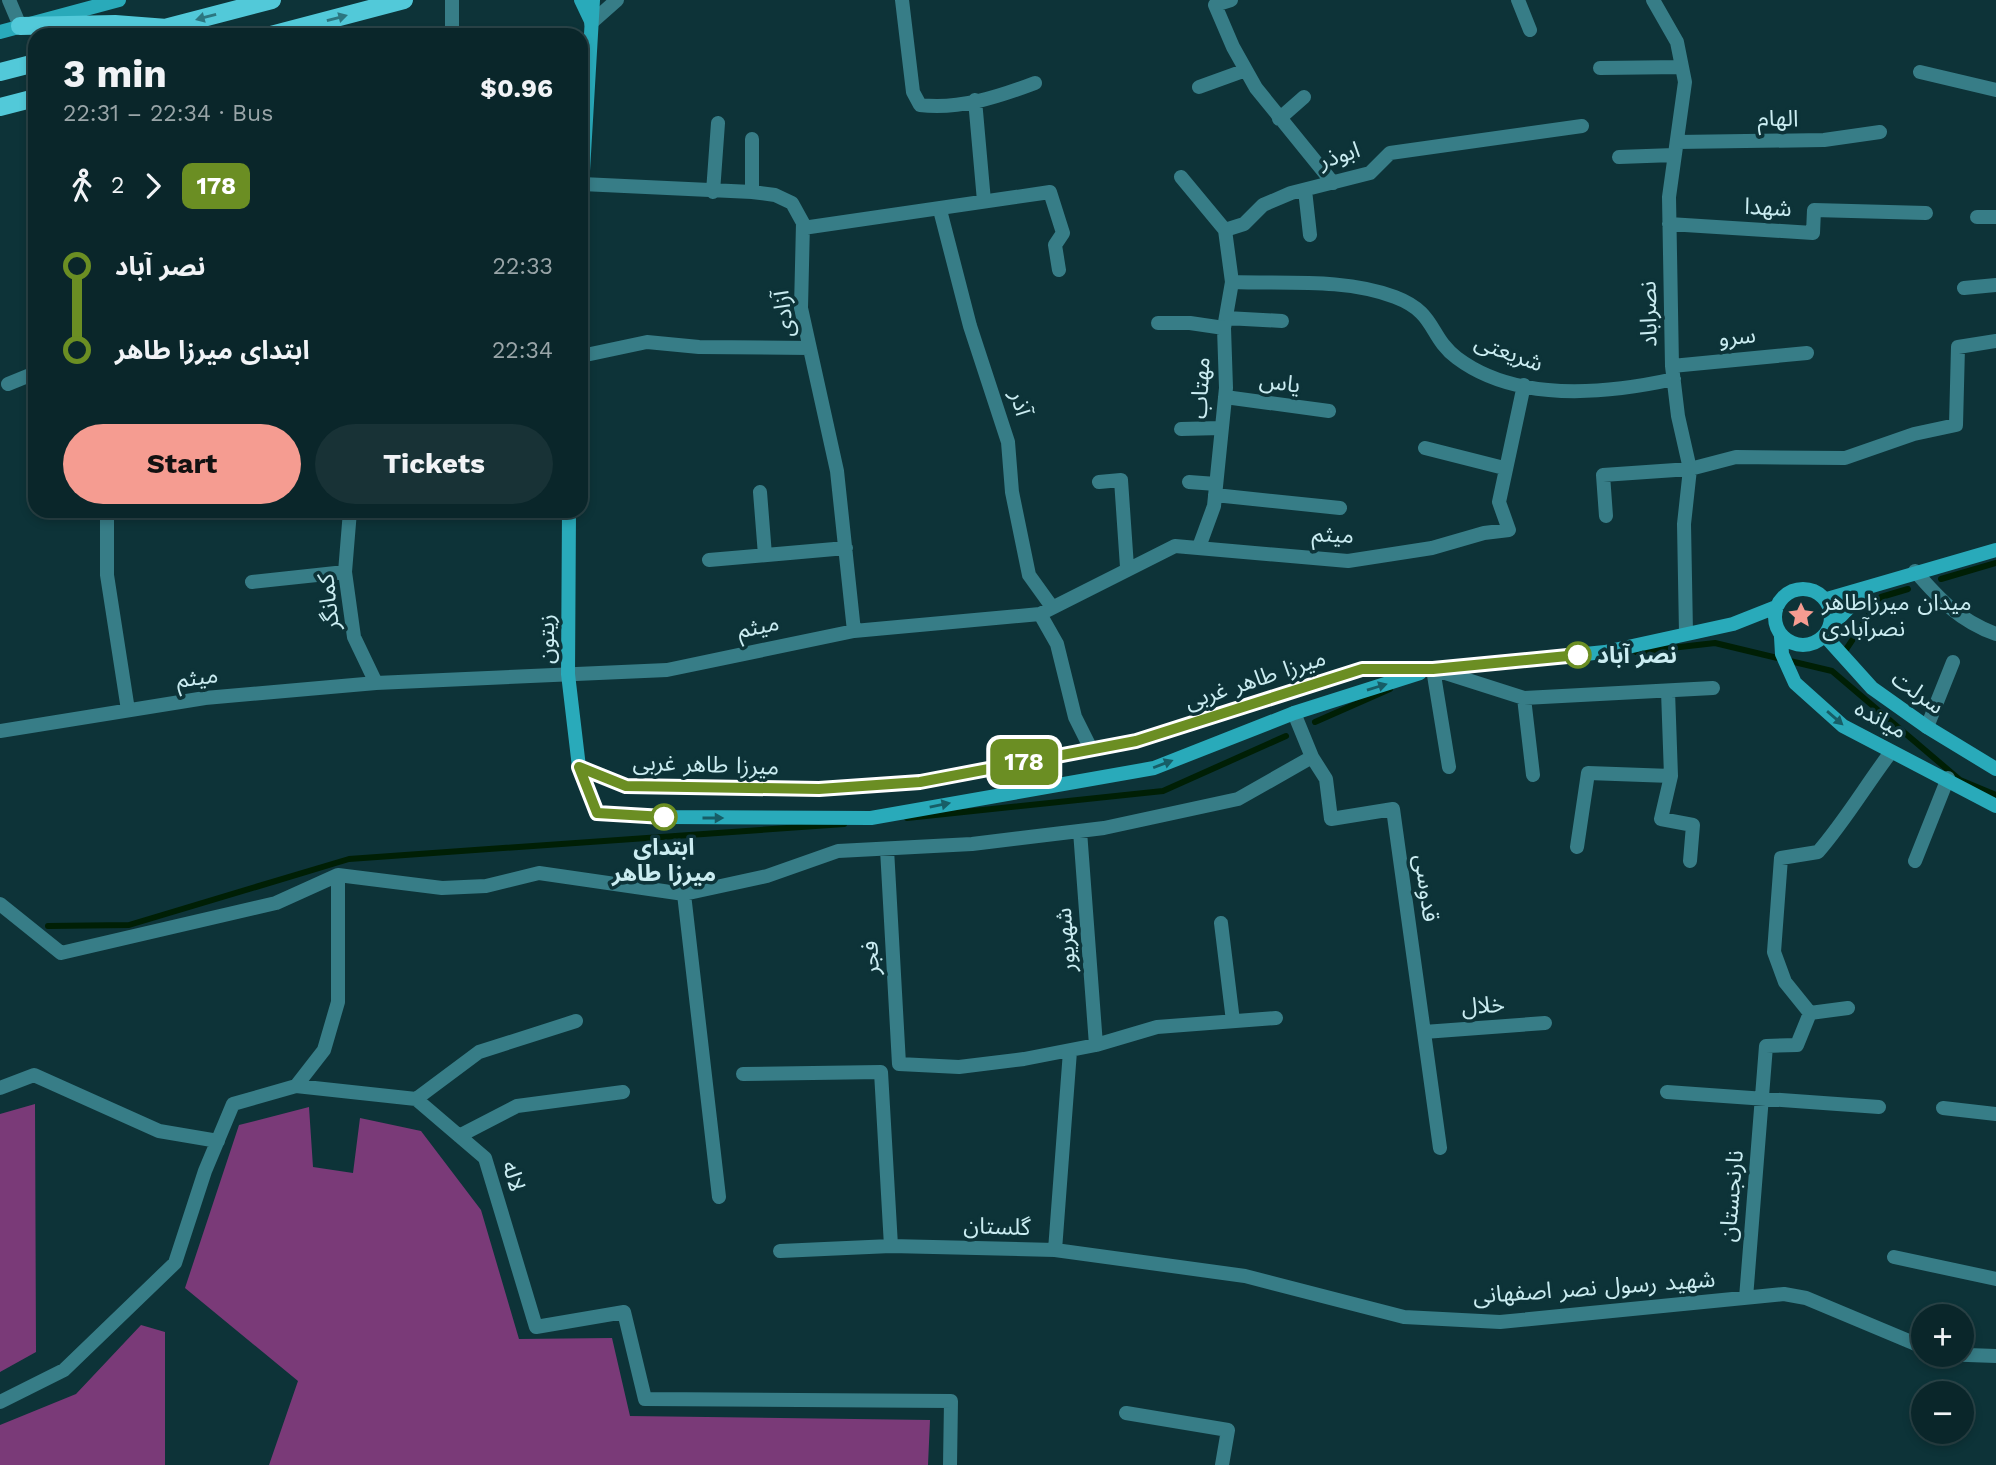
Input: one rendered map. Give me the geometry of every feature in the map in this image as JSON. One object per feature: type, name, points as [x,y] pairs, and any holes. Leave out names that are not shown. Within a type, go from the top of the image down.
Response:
[{"type":"main road","points":[[0,32],[119,0]]},
{"type":"main road","points":[[20,26],[115,24],[166,28],[272,0]]},
{"type":"main road","points":[[298,28],[404,0]]},
{"type":"main road","points":[[581,0],[591,23]]},
{"type":"main road","points":[[588,83],[593,0]]},
{"type":"main road","points":[[0,72],[28,65]]},
{"type":"main road","points":[[0,107],[28,99]]},
{"type":"main road","name":"زیتون","points":[[569,518],[568,674],[579,767]]},
{"type":"main road","name":"میرزا طاهر غربی","points":[[579,767],[626,786],[819,789],[920,782],[1136,741],[1362,669],[1433,669],[1605,652],[1733,624],[1776,607],[1792,592],[1806,589],[1827,599],[1915,571],[1996,550]]},
{"type":"main road","name":"میرزا طاهر غربی","points":[[1733,624],[1778,630],[1793,643],[1806,643],[1829,631],[1868,588]]},
{"type":"main road","points":[[1827,599],[1832,611],[1829,631]]},
{"type":"main road","points":[[1776,607],[1778,630]]},
{"type":"main road","name":"میانده","points":[[1778,630],[1782,654],[1795,683],[1843,726],[1948,778],[1996,806]]},
{"type":"main road","name":"سرلت","points":[[1829,631],[1872,688],[1927,727],[1996,769]]},
{"type":"main road","name":"میرزا طاهر غربی","points":[[579,767],[597,813],[667,817],[871,818],[1154,768],[1294,713],[1433,669]]},
{"type":"street","points":[[9,0],[20,26]]},
{"type":"street","points":[[452,0],[452,28]]},
{"type":"street","points":[[591,23],[617,0]]},
{"type":"street","points":[[902,0],[913,92],[920,105],[946,109],[1008,94],[1035,83]]},
{"type":"street","points":[[1231,0],[1215,5],[1246,70],[1279,119],[1333,183]]},
{"type":"street","points":[[1518,0],[1530,30]]},
{"type":"street","name":"نصراباد","points":[[1653,0],[1677,42],[1685,82],[1669,224],[1673,373],[1678,416],[1690,469],[1684,524],[1686,634]]},
{"type":"street","points":[[1600,68],[1682,66]]},
{"type":"street","points":[[1199,87],[1246,70]]},
{"type":"street","points":[[1920,72],[1996,90]]},
{"type":"street","points":[[1279,119],[1304,97]]},
{"type":"street","points":[[975,100],[984,201]]},
{"type":"street","points":[[713,192],[718,123]]},
{"type":"street","name":"ابوذر","points":[[1225,230],[1244,224],[1263,205],[1370,173],[1390,153],[1582,126]]},
{"type":"street","name":"الهام","points":[[1619,157],[1676,149],[1824,140],[1880,132]]},
{"type":"street","points":[[752,139],[752,192]]},
{"type":"street","points":[[1181,177],[1225,230]]},
{"type":"street","points":[[588,184],[775,195],[792,203],[803,228],[1050,192],[1063,233],[1055,245],[1059,270]]},
{"type":"street","points":[[1306,190],[1310,235]]},
{"type":"street","name":"آذر","points":[[940,210],[970,326],[1008,442],[1014,502],[1029,575],[1046,610],[1075,717],[1091,749]]},
{"type":"street","name":"شهدا","points":[[1669,224],[1813,233],[1814,210],[1926,213]]},
{"type":"street","points":[[1977,217],[1996,217]]},
{"type":"street","name":"آزادی","points":[[803,228],[802,308],[837,471],[854,631]]},
{"type":"street","name":"مهتاب","points":[[1199,547],[1214,506],[1225,397],[1225,323],[1232,282],[1225,230]]},
{"type":"street","name":"شریعتی","points":[[1232,282],[1356,285],[1395,297],[1421,309],[1457,358],[1492,376],[1536,389],[1581,391],[1634,388],[1673,373]]},
{"type":"street","points":[[1964,288],[1996,285]]},
{"type":"street","points":[[1157,323],[1282,321]]},
{"type":"street","points":[[1606,516],[1603,475],[1690,469],[1735,457],[1844,458],[1914,434],[1956,425],[1958,347],[1996,341]]},
{"type":"street","points":[[588,355],[647,342],[699,347],[810,348]]},
{"type":"street","name":"سرو","points":[[1673,373],[1807,353]]},
{"type":"street","points":[[8,384],[28,376]]},
{"type":"street","points":[[1425,448],[1504,468],[1524,385]]},
{"type":"street","name":"یاس","points":[[1225,397],[1329,411]]},
{"type":"street","points":[[1181,429],[1221,428]]},
{"type":"street","name":"میثم","points":[[0,732],[205,698],[376,683],[667,670],[854,631],[1046,610],[1175,546],[1348,561],[1432,548],[1484,533],[1509,530],[1499,502],[1504,468]]},
{"type":"street","points":[[1099,482],[1121,480],[1127,568]]},
{"type":"street","points":[[1189,482],[1216,489],[1340,508]]},
{"type":"street","points":[[760,492],[765,555]]},
{"type":"street","points":[[107,518],[107,575],[128,710]]},
{"type":"street","name":"کمانگر","points":[[349,518],[345,572],[354,637],[376,683]]},
{"type":"street","points":[[709,560],[846,548]]},
{"type":"street","points":[[1915,571],[1945,606],[1972,625],[1996,634]]},
{"type":"street","points":[[252,582],[345,572]]},
{"type":"street","points":[[1927,727],[1953,662]]},
{"type":"street","points":[[1449,767],[1433,669],[1524,698],[1713,688]]},
{"type":"street","points":[[1668,691],[1671,776],[1661,819],[1693,825],[1690,861]]},
{"type":"street","points":[[1524,698],[1533,775]]},
{"type":"street","name":"قدوسی","points":[[1294,713],[1312,757],[1326,779],[1331,819],[1393,809],[1440,1148]]},
{"type":"street","points":[[1848,1007],[1810,1013],[1785,982],[1774,952],[1781,858],[1818,852],[1841,826],[1856,798],[1891,752]]},
{"type":"street","points":[[0,904],[61,953],[276,903],[338,875],[442,888],[486,887],[539,873],[684,894],[766,876],[838,851],[972,844],[1080,831],[1238,799],[1312,757]]},
{"type":"street","points":[[1577,847],[1588,773],[1671,776]]},
{"type":"street","points":[[1915,861],[1948,778]]},
{"type":"street","name":"شهریور","points":[[1080,831],[1096,1045]]},
{"type":"street","name":"فجر","points":[[887,849],[899,1064],[959,1067],[1070,1051]]},
{"type":"street","points":[[296,1086],[324,1050],[338,1002],[338,875]]},
{"type":"street","points":[[684,894],[719,1197]]},
{"type":"street","points":[[1221,923],[1233,1021]]},
{"type":"street","name":"نارنجستان","points":[[1746,1298],[1766,1046],[1797,1045],[1810,1013]]},
{"type":"street","points":[[1070,1051],[1157,1027],[1276,1018]]},
{"type":"street","points":[[0,1402],[64,1370],[175,1263],[233,1104],[296,1086],[416,1099],[478,1052],[576,1021]]},
{"type":"street","name":"خلال","points":[[1424,1032],[1545,1023]]},
{"type":"street","name":"گلستان","points":[[780,1251],[891,1246],[1055,1250],[1070,1051]]},
{"type":"street","points":[[743,1074],[881,1072],[891,1246]]},
{"type":"street","points":[[0,1088],[34,1075],[159,1130],[218,1141]]},
{"type":"street","points":[[459,1136],[517,1106],[623,1092]]},
{"type":"street","points":[[1667,1092],[1879,1107]]},
{"type":"street","name":"لاله","points":[[416,1099],[485,1158],[536,1327],[624,1312],[645,1399],[951,1402],[950,1465]]},
{"type":"street","points":[[1943,1108],[1996,1114]]},
{"type":"street","name":"شهید رسول نصر اصفهانی","points":[[1055,1250],[1245,1276],[1404,1317],[1500,1322],[1784,1294],[1806,1298],[1911,1343]]},
{"type":"street","points":[[1894,1257],[1996,1279]]},
{"type":"street","points":[[1974,1355],[1996,1356]]},
{"type":"street","points":[[1126,1413],[1228,1430],[1222,1465]]},
{"type":"shaded area","points":[[35,1104],[36,1352],[0,1372],[0,1114]]},
{"type":"shaded area","points":[[309,1107],[313,1167],[353,1173],[360,1118],[421,1131],[481,1210],[519,1339],[612,1338],[630,1416],[930,1420],[928,1465],[269,1465],[298,1381],[185,1288],[239,1125]]},
{"type":"shaded area","points":[[141,1325],[165,1332],[165,1465],[0,1465],[0,1425],[76,1394]]},
{"type":"waterway","points":[[1941,579],[1996,563]]},
{"type":"waterway","points":[[1845,651],[1881,597],[1908,589]]},
{"type":"waterway","points":[[1636,652],[1715,643],[1832,671],[1960,780],[1996,795]]},
{"type":"waterway","points":[[1315,722],[1390,689]]},
{"type":"waterway","points":[[907,818],[1163,791],[1286,736]]},
{"type":"waterway","points":[[48,926],[129,925],[349,859],[844,824]]},
{"type":"bus line","name":"178","points":[[664,817],[597,813],[579,767],[626,786],[819,789],[920,782],[1136,741],[1362,669],[1433,669],[1578,655]]},
{"type":"place","name":"میدان میرزاطاهر نصرآبادی","points":[[1801,615]]},
{"type":"place","name":"نصر آباد","points":[[1578,655]]},
{"type":"place","name":"ابتدای میرزا طاهر","points":[[664,817]]}]
